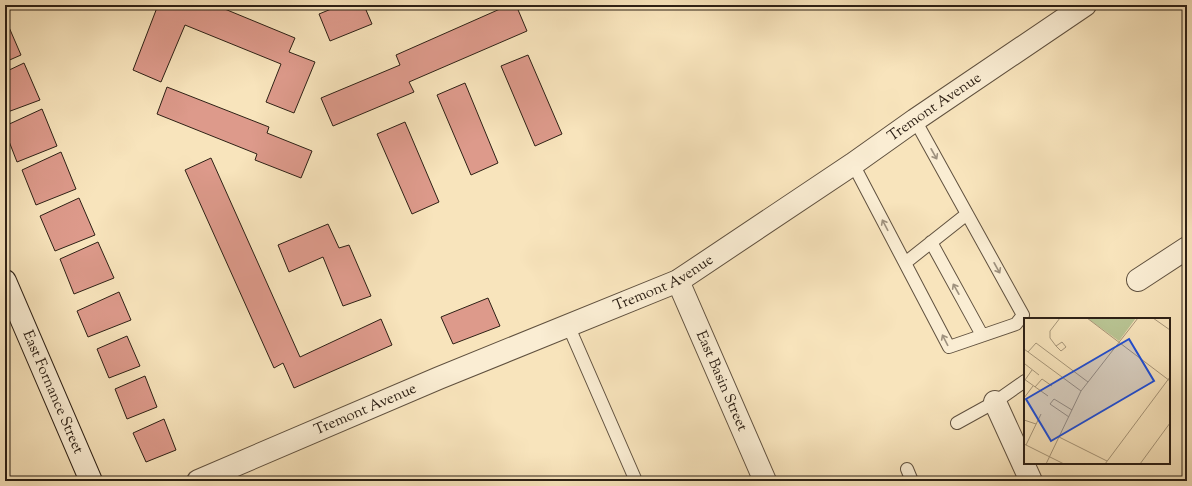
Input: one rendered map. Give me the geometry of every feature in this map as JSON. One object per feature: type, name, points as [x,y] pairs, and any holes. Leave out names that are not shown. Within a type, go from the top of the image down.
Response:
[{"type":"street","name":"Tremont Avenue","points":[[198,481],[432,381],[678,280],[853,164],[915,120],[1085,5]]},
{"type":"street","points":[[1138,280],[1187,248]]},
{"type":"street","name":"East Basin Street","points":[[678,280],[764,481]]},
{"type":"street","name":"East Fornance Street","points":[[5,281],[91,481]]},
{"type":"street","points":[[996,402],[1031,481]]},
{"type":"lane","points":[[853,164],[949,347],[1016,324],[1023,314],[915,120]]},
{"type":"lane","points":[[905,263],[967,214]]},
{"type":"lane","points":[[931,242],[982,335]]},
{"type":"lane","points":[[568,325],[636,481]]},
{"type":"lane","points":[[957,423],[996,402],[1024,382]]},
{"type":"lane","points":[[907,469],[912,481]]},
{"type":"building","points":[[158,5],[187,5],[191,7],[191,5],[215,5],[295,38],[289,52],[315,62],[294,113],[266,102],[281,64],[185,25],[161,82],[133,70]]},
{"type":"building","points":[[341,5],[379,5],[366,10],[372,24],[330,41],[319,14]]},
{"type":"building","points":[[509,5],[516,5],[527,31],[409,82],[414,92],[333,126],[321,98],[400,65],[396,55]]},
{"type":"building","points":[[5,18],[21,55],[5,62]]},
{"type":"building","points":[[528,55],[562,134],[535,146],[501,66]]},
{"type":"building","points":[[24,63],[40,100],[5,113],[5,72]]},
{"type":"building","points":[[465,83],[498,163],[471,175],[437,95]]},
{"type":"building","points":[[167,87],[269,127],[267,133],[312,151],[301,178],[255,160],[257,154],[157,114]]},
{"type":"building","points":[[42,109],[57,146],[17,162],[5,131],[5,126]]},
{"type":"building","points":[[405,122],[439,202],[412,214],[377,134]]},
{"type":"building","points":[[61,152],[76,189],[36,205],[22,170]]},
{"type":"building","points":[[211,158],[300,357],[381,319],[392,345],[294,388],[283,363],[274,368],[185,170]]},
{"type":"building","points":[[79,198],[95,235],[55,251],[40,216]]},
{"type":"building","points":[[328,224],[339,248],[349,245],[371,296],[343,306],[323,257],[289,272],[278,245]]},
{"type":"building","points":[[98,242],[114,278],[74,294],[60,259]]},
{"type":"building","points":[[119,292],[131,320],[88,337],[77,311]]},
{"type":"building","points":[[488,298],[500,326],[453,344],[441,317]]},
{"type":"building","points":[[127,336],[140,366],[109,378],[97,349]]},
{"type":"building","points":[[145,376],[157,407],[127,419],[115,389]]},
{"type":"building","points":[[164,419],[176,450],[146,462],[133,433]]}]
